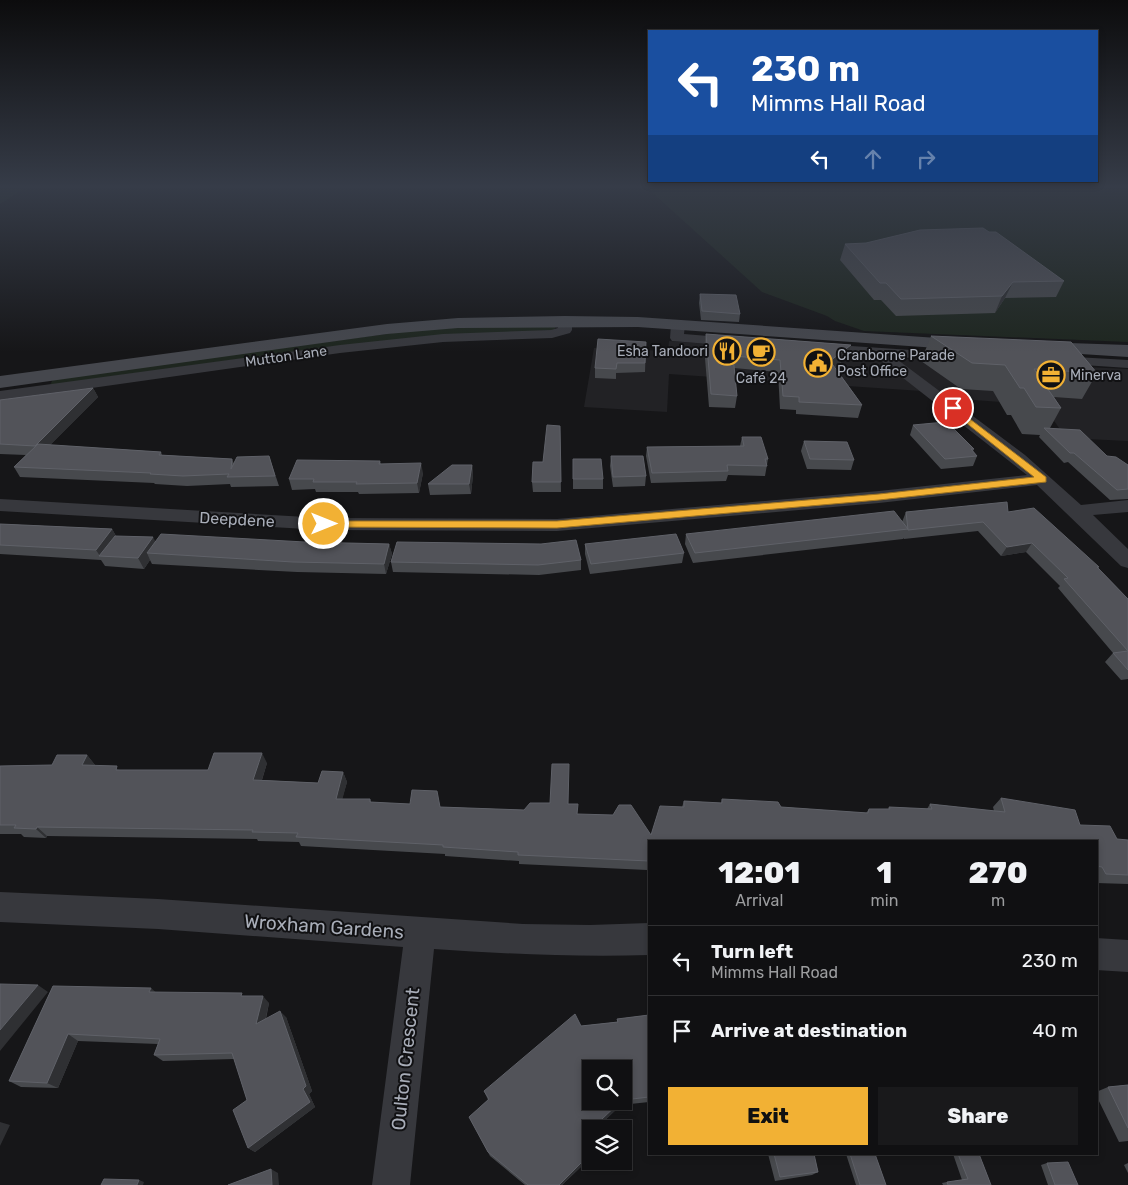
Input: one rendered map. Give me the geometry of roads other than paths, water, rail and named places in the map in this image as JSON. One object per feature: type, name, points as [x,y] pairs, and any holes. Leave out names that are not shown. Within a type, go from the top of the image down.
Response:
[{"type":"main road","name":"Mutton Lane","points":[[0,382],[387,329],[458,324],[565,321],[677,331],[860,339],[980,351]]},
{"type":"main road","points":[[1021,347],[1128,351]]},
{"type":"street","name":"Mutton Lane","points":[[0,396],[396,343],[488,336],[552,334],[565,330],[565,321]]},
{"type":"street","points":[[677,331],[880,353],[980,351]]},
{"type":"street","points":[[880,353],[1042,480],[1128,561]]},
{"type":"street","points":[[1035,359],[1128,364]]},
{"type":"street","name":"Deepdene","points":[[0,505],[324,524],[557,524],[879,497],[1042,480]]},
{"type":"street","points":[[1077,511],[1128,506]]},
{"type":"street","name":"Wroxham Gardens","points":[[0,907],[167,915],[524,940],[590,942],[648,939]]},
{"type":"street","name":"Oulton Crescent","points":[[390,1185],[420,932]]},
{"type":"street","points":[[1098,954],[1128,956]]},
{"type":"place","name":"Esha Tandoori","points":[[727,351]]},
{"type":"place","name":"Café 24","points":[[761,352]]},
{"type":"place","name":"Cranborne Parade Post Office","points":[[818,363]]},
{"type":"place","name":"Minerva","points":[[1051,375]]}]
